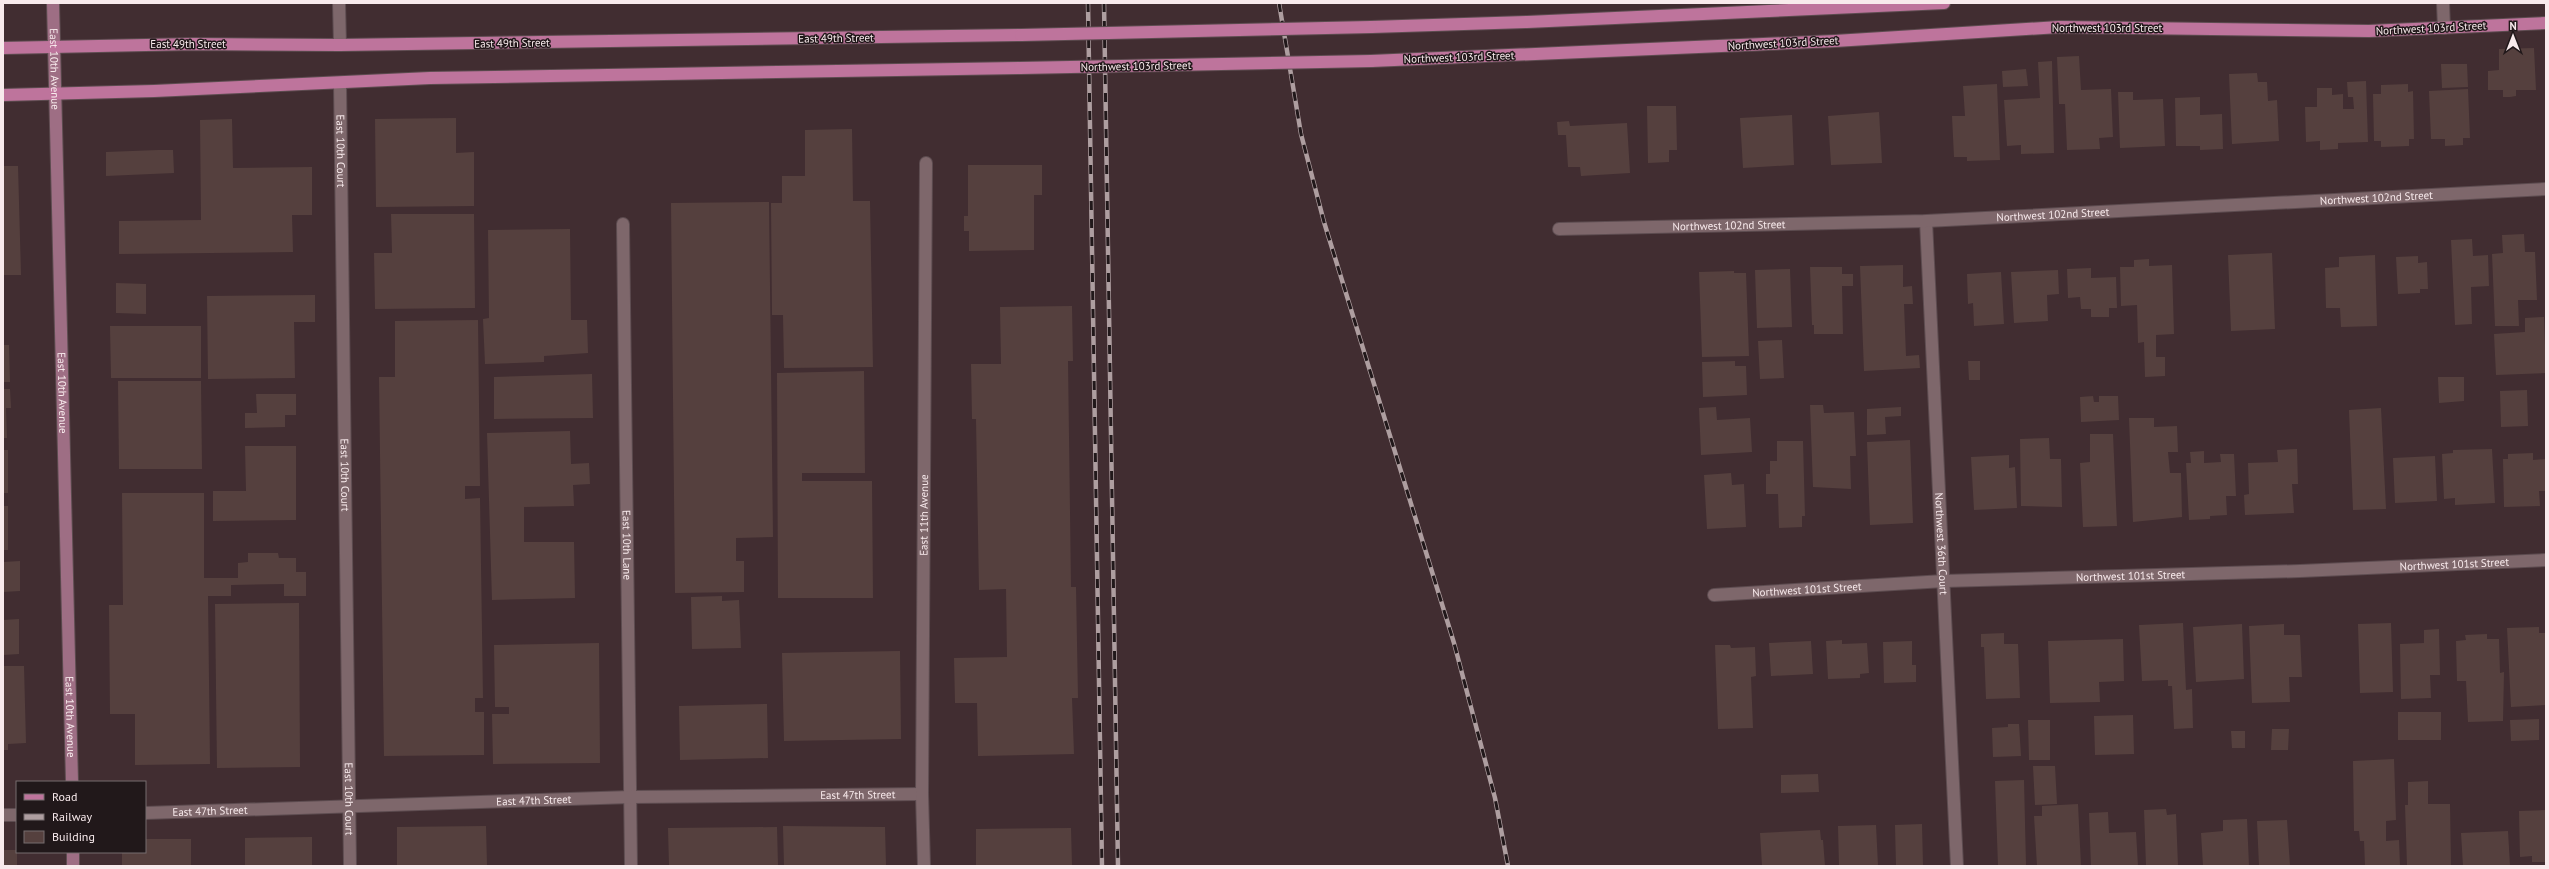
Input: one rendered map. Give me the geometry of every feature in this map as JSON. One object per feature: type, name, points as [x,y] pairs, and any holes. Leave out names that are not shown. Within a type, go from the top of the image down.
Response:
[{"type":"main road","name":"East 49th Street","points":[[3,48],[193,44],[340,45],[1021,35],[1371,27],[1527,22],[1944,3]]},
{"type":"main road","name":"Northwest 103rd Street","points":[[340,84],[430,78],[1371,61],[1827,41],[2059,27],[2334,31],[2546,23]]},
{"type":"main road","points":[[3,95],[340,84]]},
{"type":"street","name":"East 10th Avenue","points":[[53,3],[54,94],[72,781]]},
{"type":"street","points":[[339,3],[340,45]]},
{"type":"street","points":[[2443,3],[2444,28]]},
{"type":"street","name":"East 10th Court","points":[[340,84],[350,866]]},
{"type":"street","name":"East 11th Avenue","points":[[924,866],[922,794],[926,163]]},
{"type":"street","name":"Northwest 102nd Street","points":[[1559,229],[1926,221],[2546,189]]},
{"type":"street","name":"Northwest 36th Court","points":[[1926,221],[1958,866]]},
{"type":"street","name":"East 10th Lane","points":[[623,224],[631,866]]},
{"type":"street","name":"Northwest 101st Street","points":[[1714,595],[1944,580],[2300,571],[2546,560]]},
{"type":"street","name":"East 47th Street","points":[[146,813],[630,797],[922,794]]},
{"type":"street","points":[[3,815],[16,815]]},
{"type":"street","points":[[73,853],[73,866]]},
{"type":"building","points":[[2534,48],[2536,90],[2516,90],[2516,96],[2503,97],[2503,90],[2488,90],[2488,71],[2499,70],[2499,49]]},
{"type":"building","points":[[2079,56],[2081,90],[2111,89],[2113,137],[2099,138],[2100,149],[2067,150],[2065,104],[2059,104],[2057,57]]},
{"type":"building","points":[[2052,61],[2054,153],[2021,154],[2021,145],[2007,146],[2004,100],[2040,98],[2038,62]]},
{"type":"building","points":[[2441,64],[2467,64],[2468,87],[2442,88]]},
{"type":"building","points":[[2026,69],[2028,86],[2003,87],[2002,71]]},
{"type":"building","points":[[2257,73],[2258,82],[2267,82],[2268,101],[2277,100],[2279,141],[2232,144],[2229,74]]},
{"type":"building","points":[[2366,81],[2368,142],[2338,143],[2338,149],[2320,150],[2320,141],[2306,142],[2305,107],[2317,107],[2317,88],[2332,88],[2332,95],[2343,94],[2343,109],[2354,109],[2353,97],[2348,97],[2347,82]]},
{"type":"building","points":[[1997,84],[2000,160],[1967,161],[1967,157],[1954,157],[1952,116],[1965,116],[1963,86]]},
{"type":"building","points":[[2408,84],[2408,92],[2413,91],[2414,139],[2409,139],[2409,146],[2381,147],[2381,141],[2374,141],[2373,94],[2381,94],[2381,85]]},
{"type":"building","points":[[2468,89],[2470,138],[2463,138],[2463,145],[2445,146],[2445,139],[2431,139],[2429,91]]},
{"type":"building","points":[[2118,92],[2133,92],[2133,100],[2163,99],[2165,146],[2120,148]]},
{"type":"building","points":[[2200,97],[2200,115],[2222,114],[2223,149],[2200,150],[2200,146],[2176,146],[2175,98]]},
{"type":"building","points":[[1647,106],[1676,106],[1677,150],[1669,150],[1669,162],[1648,163]]},
{"type":"building","points":[[1879,112],[1882,163],[1831,165],[1828,116]]},
{"type":"building","points":[[1792,115],[1794,165],[1743,168],[1740,118]]},
{"type":"building","points":[[456,118],[456,153],[474,152],[474,206],[376,207],[375,119]]},
{"type":"building","points":[[232,119],[233,168],[312,167],[312,215],[292,215],[293,252],[119,254],[119,221],[201,220],[200,120]]},
{"type":"building","points":[[1569,121],[1570,126],[1627,123],[1630,173],[1581,176],[1580,167],[1568,167],[1566,135],[1558,135],[1557,122]]},
{"type":"building","points":[[852,129],[853,201],[870,201],[873,367],[784,368],[783,315],[772,315],[771,203],[782,203],[782,176],[805,176],[805,130]]},
{"type":"building","points":[[173,150],[174,173],[106,176],[106,152]]},
{"type":"building","points":[[968,165],[1042,165],[1042,195],[1034,195],[1034,250],[969,251],[969,231],[964,231],[964,216],[968,216]]},
{"type":"building","points":[[3,166],[18,166],[21,275],[3,275]]},
{"type":"building","points":[[769,202],[773,537],[736,538],[736,561],[744,561],[744,592],[675,593],[671,203]]},
{"type":"building","points":[[391,214],[474,214],[475,308],[375,309],[374,253],[392,253]]},
{"type":"building","points":[[570,229],[571,320],[587,320],[588,353],[544,356],[544,362],[485,364],[483,319],[489,318],[488,230]]},
{"type":"building","points":[[2524,234],[2525,252],[2535,252],[2537,300],[2518,300],[2519,326],[2495,326],[2492,254],[2503,253],[2502,235]]},
{"type":"building","points":[[2472,239],[2473,256],[2488,255],[2489,286],[2471,287],[2472,324],[2455,325],[2451,240]]},
{"type":"building","points":[[2272,253],[2275,329],[2231,331],[2228,255]]},
{"type":"building","points":[[2375,255],[2377,326],[2341,327],[2340,308],[2326,308],[2325,268],[2339,267],[2339,257]]},
{"type":"building","points":[[2418,256],[2418,263],[2427,262],[2428,289],[2420,289],[2420,293],[2398,294],[2396,257]]},
{"type":"building","points":[[2149,259],[2149,266],[2172,265],[2174,334],[2156,335],[2156,357],[2165,357],[2165,376],[2145,377],[2144,342],[2138,343],[2137,305],[2121,306],[2120,267],[2134,267],[2134,260]]},
{"type":"building","points":[[1903,265],[1903,287],[1912,286],[1913,304],[1904,304],[1906,356],[1919,355],[1920,368],[1864,371],[1860,266]]},
{"type":"building","points":[[1810,267],[1842,267],[1842,274],[1853,274],[1853,286],[1842,286],[1843,334],[1814,334],[1814,325],[1812,325]]},
{"type":"building","points":[[2091,268],[2091,278],[2116,277],[2117,308],[2109,308],[2109,317],[2091,317],[2091,309],[2081,309],[2080,297],[2068,298],[2067,269]]},
{"type":"building","points":[[1790,269],[1792,327],[1757,328],[1755,270]]},
{"type":"building","points":[[2058,270],[2059,294],[2047,295],[2048,321],[2014,323],[2011,272]]},
{"type":"building","points":[[1734,271],[1734,273],[1746,273],[1749,356],[1702,357],[1699,272]]},
{"type":"building","points":[[2001,272],[2004,324],[1974,326],[1973,303],[1968,304],[1967,274]]},
{"type":"building","points":[[116,283],[146,284],[146,314],[116,313]]},
{"type":"building","points":[[315,295],[315,322],[294,322],[295,378],[208,379],[207,296]]},
{"type":"building","points":[[1072,306],[1073,361],[1068,361],[1071,587],[1076,587],[1078,698],[1072,698],[1074,754],[978,756],[977,703],[955,703],[954,658],[1007,657],[1006,589],[979,590],[976,419],[972,419],[971,364],[1001,364],[1000,307]]},
{"type":"building","points":[[2544,317],[2546,373],[2496,375],[2494,334],[2525,332],[2525,318]]},
{"type":"building","points":[[478,320],[480,486],[465,486],[465,499],[480,498],[483,698],[475,698],[475,712],[484,712],[484,755],[384,756],[379,377],[395,377],[395,321]]},
{"type":"building","points":[[110,326],[201,326],[201,378],[111,378]]},
{"type":"building","points":[[1782,340],[1784,378],[1760,379],[1758,341]]},
{"type":"building","points":[[3,345],[9,345],[10,382],[3,382]]},
{"type":"building","points":[[1735,361],[1735,366],[1746,366],[1747,395],[1703,397],[1702,362]]},
{"type":"building","points":[[1968,361],[1980,361],[1980,380],[1969,380]]},
{"type":"building","points":[[864,371],[865,473],[802,473],[802,481],[872,481],[873,598],[778,598],[777,373]]},
{"type":"building","points":[[592,374],[593,418],[494,419],[494,377]]},
{"type":"building","points":[[2438,377],[2464,377],[2464,401],[2439,403]]},
{"type":"building","points":[[118,381],[201,381],[202,469],[119,469]]},
{"type":"building","points":[[3,389],[10,389],[11,408],[6,408],[7,438],[3,438]]},
{"type":"building","points":[[2527,390],[2528,426],[2501,427],[2500,391]]},
{"type":"building","points":[[256,394],[296,394],[296,415],[285,415],[285,427],[245,428],[245,413],[257,413]]},
{"type":"building","points":[[2093,396],[2094,402],[2099,402],[2099,396],[2118,396],[2119,420],[2081,422],[2080,397]]},
{"type":"building","points":[[1810,405],[1823,405],[1824,413],[1854,412],[1856,456],[1850,456],[1851,489],[1813,487]]},
{"type":"building","points":[[1716,407],[1717,420],[1750,418],[1752,452],[1701,455],[1699,408]]},
{"type":"building","points":[[1901,407],[1901,416],[1885,417],[1886,434],[1867,435],[1867,409]]},
{"type":"building","points":[[2381,408],[2386,509],[2353,510],[2349,410]]},
{"type":"building","points":[[2129,418],[2154,418],[2154,427],[2177,426],[2178,452],[2168,452],[2170,473],[2181,473],[2182,517],[2133,522]]},
{"type":"building","points":[[570,431],[571,464],[589,463],[590,484],[573,485],[574,506],[524,507],[524,542],[574,542],[575,598],[492,600],[487,433]]},
{"type":"building","points":[[2090,434],[2113,434],[2117,526],[2083,527],[2080,463],[2090,462]]},
{"type":"building","points":[[2049,438],[2050,459],[2061,459],[2062,507],[2021,506],[2020,439]]},
{"type":"building","points":[[1910,440],[1913,523],[1870,525],[1867,442]]},
{"type":"building","points":[[1777,441],[1803,441],[1805,516],[1802,516],[1802,527],[1779,528],[1778,494],[1766,494],[1766,474],[1770,474],[1770,461],[1777,461]]},
{"type":"building","points":[[245,446],[296,446],[296,520],[213,521],[213,491],[246,491]]},
{"type":"building","points":[[2297,449],[2298,484],[2292,484],[2294,513],[2245,515],[2244,495],[2249,494],[2248,463],[2278,462],[2277,450]]},
{"type":"building","points":[[2492,449],[2495,503],[2455,505],[2455,498],[2444,499],[2442,454],[2453,453],[2453,450]]},
{"type":"building","points":[[3,450],[8,450],[8,493],[3,493]]},
{"type":"building","points":[[2204,451],[2204,463],[2221,462],[2220,454],[2234,454],[2236,496],[2226,496],[2227,515],[2210,516],[2210,519],[2189,520],[2186,463],[2191,463],[2190,452]]},
{"type":"building","points":[[2533,453],[2533,460],[2546,459],[2546,491],[2539,491],[2540,506],[2504,507],[2503,459],[2508,459],[2508,454]]},
{"type":"building","points":[[2009,455],[2009,468],[2015,467],[2017,508],[1974,510],[1971,457]]},
{"type":"building","points":[[2435,456],[2437,501],[2395,503],[2393,458]]},
{"type":"building","points":[[1731,473],[1732,485],[1744,484],[1746,527],[1707,529],[1704,475]]},
{"type":"building","points":[[122,493],[204,493],[204,578],[238,578],[238,563],[248,562],[248,553],[278,553],[279,558],[296,558],[296,572],[306,572],[306,596],[284,596],[284,584],[231,585],[231,596],[208,596],[210,764],[135,765],[135,714],[110,714],[109,605],[123,605]]},
{"type":"building","points":[[3,506],[8,506],[8,550],[3,550]]},
{"type":"building","points":[[20,561],[20,591],[3,592],[3,562]]},
{"type":"building","points":[[722,596],[722,601],[739,600],[741,648],[692,649],[691,597]]},
{"type":"building","points":[[299,603],[300,767],[217,768],[215,604]]},
{"type":"building","points":[[19,619],[19,654],[3,655],[3,620]]},
{"type":"building","points":[[2183,623],[2186,690],[2192,689],[2193,728],[2174,729],[2172,686],[2168,686],[2168,680],[2142,681],[2139,625]]},
{"type":"building","points":[[2391,623],[2393,692],[2360,693],[2358,624]]},
{"type":"building","points":[[2242,624],[2244,679],[2196,682],[2193,627]]},
{"type":"building","points":[[2284,624],[2284,635],[2300,635],[2302,677],[2289,677],[2290,702],[2252,703],[2249,626]]},
{"type":"building","points":[[2539,627],[2539,633],[2546,633],[2546,705],[2511,707],[2507,628]]},
{"type":"building","points":[[2439,629],[2440,675],[2430,675],[2431,698],[2401,699],[2400,644],[2424,643],[2424,630]]},
{"type":"building","points":[[2004,633],[2004,644],[2018,644],[2020,698],[1986,699],[1984,647],[1981,647],[1981,634]]},
{"type":"building","points":[[2487,634],[2487,639],[2499,639],[2500,673],[2504,672],[2503,721],[2468,722],[2466,681],[2457,681],[2456,641],[2466,640],[2465,635]]},
{"type":"building","points":[[2123,639],[2124,681],[2099,682],[2100,702],[2050,703],[2048,641]]},
{"type":"building","points":[[1842,640],[1842,644],[1867,643],[1869,673],[1860,674],[1860,678],[1828,679],[1826,641]]},
{"type":"building","points":[[1811,641],[1813,674],[1771,676],[1769,643]]},
{"type":"building","points":[[1912,641],[1912,665],[1916,665],[1916,682],[1884,683],[1883,642]]},
{"type":"building","points":[[599,643],[600,763],[493,764],[492,714],[509,714],[509,707],[495,707],[494,645]]},
{"type":"building","points":[[1715,645],[1730,645],[1731,648],[1755,647],[1756,676],[1751,677],[1753,728],[1718,729]]},
{"type":"building","points":[[900,651],[901,739],[784,741],[782,653]]},
{"type":"building","points":[[3,666],[24,666],[26,743],[8,744],[8,750],[3,750]]},
{"type":"building","points":[[767,704],[768,758],[680,760],[679,706]]},
{"type":"building","points":[[2398,712],[2441,712],[2441,740],[2398,740]]},
{"type":"building","points":[[2133,715],[2134,754],[2095,755],[2094,716]]},
{"type":"building","points":[[2539,719],[2539,740],[2511,741],[2510,720]]},
{"type":"building","points":[[2028,720],[2050,720],[2050,760],[2029,760]]},
{"type":"building","points":[[2008,724],[2019,724],[2021,756],[1993,757],[1992,728],[2008,727]]},
{"type":"building","points":[[2272,729],[2289,729],[2288,750],[2271,750]]},
{"type":"building","points":[[2231,731],[2245,731],[2245,748],[2232,748]]},
{"type":"building","points":[[2394,759],[2396,820],[2386,821],[2386,841],[2399,840],[2400,866],[2365,866],[2364,841],[2360,841],[2359,831],[2354,831],[2353,761]]},
{"type":"building","points":[[2033,766],[2055,766],[2057,804],[2035,805]]},
{"type":"building","points":[[1818,774],[1819,792],[1781,793],[1781,775]]},
{"type":"building","points":[[2024,780],[2026,866],[1998,866],[1995,781]]},
{"type":"building","points":[[2428,781],[2428,804],[2450,804],[2451,866],[2407,866],[2405,805],[2408,805],[2408,782]]},
{"type":"building","points":[[2078,804],[2081,866],[2037,866],[2034,816],[2042,816],[2042,806]]},
{"type":"building","points":[[2166,809],[2167,815],[2176,814],[2178,866],[2146,866],[2144,810]]},
{"type":"building","points":[[2546,810],[2546,862],[2532,862],[2532,856],[2520,857],[2519,811]]},
{"type":"building","points":[[2108,812],[2109,833],[2136,832],[2138,866],[2091,866],[2089,813]]},
{"type":"building","points":[[2247,819],[2249,866],[2203,866],[2201,833],[2223,831],[2223,820]]},
{"type":"building","points":[[2287,820],[2290,866],[2259,866],[2257,821]]},
{"type":"building","points":[[1922,824],[1923,866],[1896,866],[1895,825]]},
{"type":"building","points":[[1876,825],[1878,866],[1839,866],[1838,826]]},
{"type":"building","points":[[486,826],[487,866],[397,866],[397,827]]},
{"type":"building","points":[[783,826],[885,827],[886,866],[784,866]]},
{"type":"building","points":[[777,827],[778,866],[669,866],[668,828]]},
{"type":"building","points":[[1071,828],[1072,866],[976,866],[976,829]]},
{"type":"building","points":[[1820,830],[1821,840],[1823,840],[1825,866],[1762,866],[1760,833]]},
{"type":"building","points":[[2508,831],[2510,866],[2463,866],[2461,833]]},
{"type":"building","points":[[312,837],[312,866],[245,866],[245,838]]},
{"type":"building","points":[[146,839],[191,839],[191,866],[122,866],[122,853],[146,853]]},
{"type":"building","points":[[3,850],[16,850],[17,866],[3,866]]},
{"type":"railway","points":[[1088,3],[1102,866]]},
{"type":"railway","points":[[1104,3],[1118,866]]},
{"type":"railway","points":[[1279,3],[1301,134],[1324,222],[1454,643],[1495,798],[1508,866]]}]
